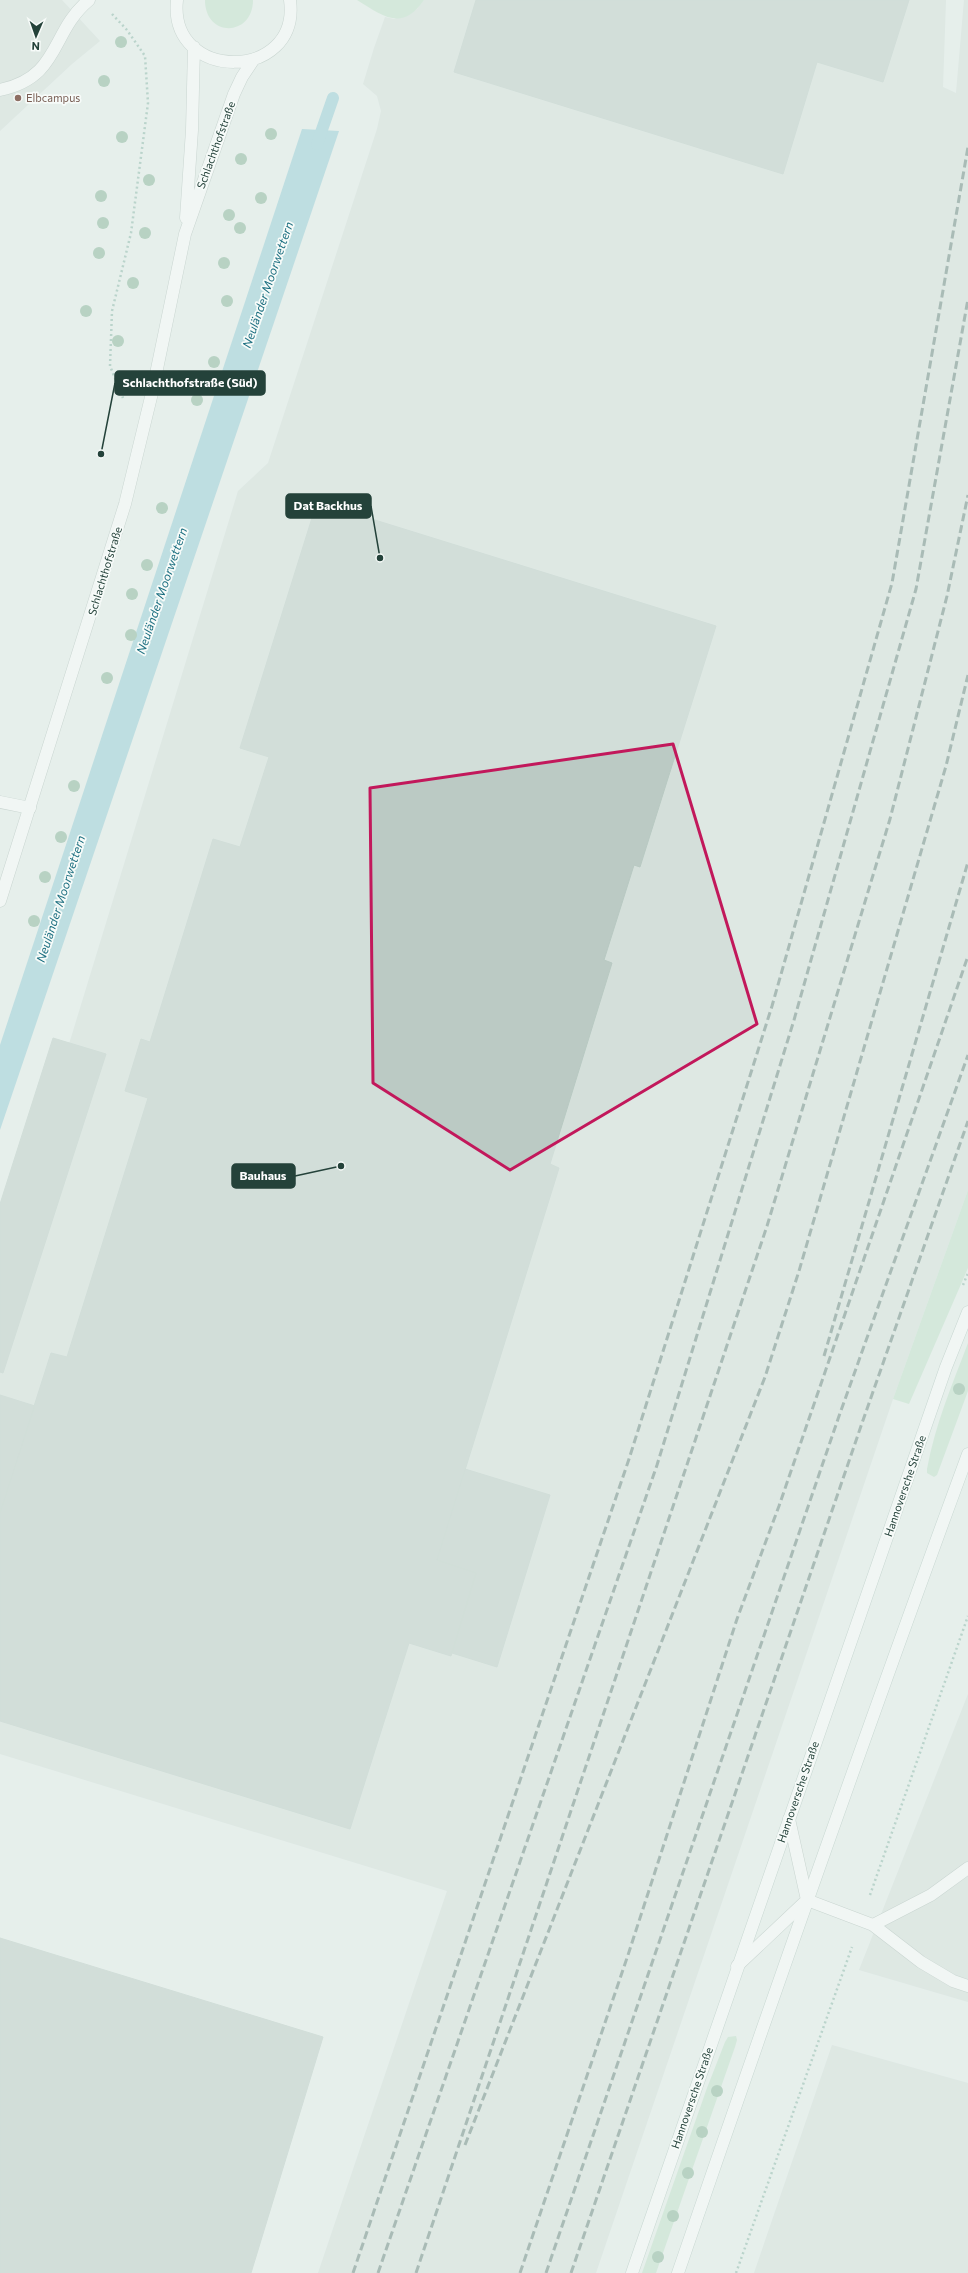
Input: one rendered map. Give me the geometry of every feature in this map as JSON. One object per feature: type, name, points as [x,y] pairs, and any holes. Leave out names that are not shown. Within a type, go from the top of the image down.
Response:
[{"type":"main road","points":[[0,90],[28,81],[44,67],[72,21],[89,0]]},
{"type":"main road","name":"Schlachthofstraße","points":[[177,0],[179,22],[185,36],[194,47],[207,56],[222,62],[238,64],[254,60],[277,44],[285,33],[289,19],[290,0]]},
{"type":"main road","name":"Schlachthofstraße","points":[[185,234],[192,130],[194,47]]},
{"type":"main road","name":"Schlachthofstraße","points":[[0,901],[125,504],[152,393],[185,234],[234,94],[242,77],[254,60]]},
{"type":"main road","points":[[0,802],[30,808]]},
{"type":"main road","name":"Hannoversche Straße","points":[[632,2273],[946,1367],[968,1312]]},
{"type":"main road","points":[[678,2273],[807,1900],[901,1635],[968,1454]]},
{"type":"main road","points":[[789,1819],[807,1900]]},
{"type":"main road","points":[[874,1925],[932,1895],[968,1868]]},
{"type":"main road","points":[[807,1900],[874,1925],[921,1962],[953,1982],[968,1986]]},
{"type":"main road","points":[[737,1967],[807,1900]]},
{"type":"path","points":[[108,10],[128,30],[145,56],[148,103],[131,233],[112,311],[110,366],[124,405]]},
{"type":"highlighted area","points":[[673,744],[757,1024],[510,1170],[373,1083],[370,788]]},
{"type":"shaded area","name":"Elbcampus","points":[[0,0],[62,0],[100,41],[72,64],[0,131]]},
{"type":"shaded area","points":[[424,0],[946,0],[943,87],[956,93],[964,0],[968,0],[968,1190],[893,1399],[596,2273],[318,2273],[447,1891],[0,1754],[0,1270],[238,491],[268,463],[377,129],[381,111],[377,96],[363,84],[374,48],[385,17],[394,19],[417,9]]},
{"type":"shaded area","points":[[968,1694],[968,2002],[859,1970]]},
{"type":"shaded area","points":[[832,2045],[968,2083],[968,2273],[754,2273]]},
{"type":"green space","points":[[205,0],[253,0],[251,12],[246,21],[238,26],[229,28],[220,26],[212,21],[207,12]]},
{"type":"green space","points":[[357,0],[424,0],[416,10],[408,16],[392,18],[375,11]]},
{"type":"green space","points":[[968,1190],[968,1268],[909,1404],[893,1399]]},
{"type":"green space","points":[[968,1343],[968,1391],[937,1475],[934,1477],[927,1473],[930,1453],[944,1405]]},
{"type":"green space","points":[[736,2036],[737,2040],[735,2047],[656,2273],[642,2273],[707,2088],[725,2042],[728,2037]]},
{"type":"water","points":[[302,129],[339,131],[0,1130],[0,1045]]},
{"type":"building","points":[[476,0],[909,0],[883,82],[817,62],[783,174],[454,72]]},
{"type":"building","points":[[317,502],[716,626],[640,867],[634,865],[604,960],[612,963],[550,1164],[559,1168],[437,1560],[476,1573],[451,1656],[409,1643],[350,1829],[0,1721],[0,1513],[51,1353],[67,1357],[148,1098],[125,1091],[141,1039],[150,1042],[213,839],[240,847],[269,757],[240,748]]},
{"type":"building","points":[[53,1038],[106,1054],[3,1373],[0,1372],[0,1204]]},
{"type":"building","points":[[0,1395],[35,1406],[0,1513]]},
{"type":"building","points":[[465,1469],[550,1495],[497,1667],[452,1653],[476,1573],[437,1560]]},
{"type":"building","points":[[0,1938],[323,2037],[251,2273],[0,2273]]},
{"type":"waterway","name":"Neuländer Moorwettern","points":[[317,144],[333,98]]},
{"type":"railway","points":[[353,2273],[629,1459],[772,1006],[892,583],[968,147]]},
{"type":"railway","points":[[378,2273],[657,1465],[794,1020],[916,589],[968,299]]},
{"type":"railway","points":[[416,2273],[767,1226],[890,819],[947,596],[968,495]]},
{"type":"railway","points":[[465,2145],[765,1377],[799,1271],[946,766],[968,675]]},
{"type":"railway","points":[[824,1356],[968,862]]},
{"type":"railway","points":[[520,2273],[628,1955],[737,1619],[779,1506],[968,956]]},
{"type":"railway","points":[[546,2273],[838,1419],[968,1055]]},
{"type":"railway","points":[[571,2273],[861,1426],[968,1121]]},
{"type":"place","name":"Elbcampus","points":[[18,98]]},
{"type":"place","name":"Schlachthofstraße (Süd)","points":[[101,454]]},
{"type":"place","name":"Dat Backhus","points":[[380,558]]},
{"type":"place","name":"Bauhaus","points":[[341,1166]]}]
